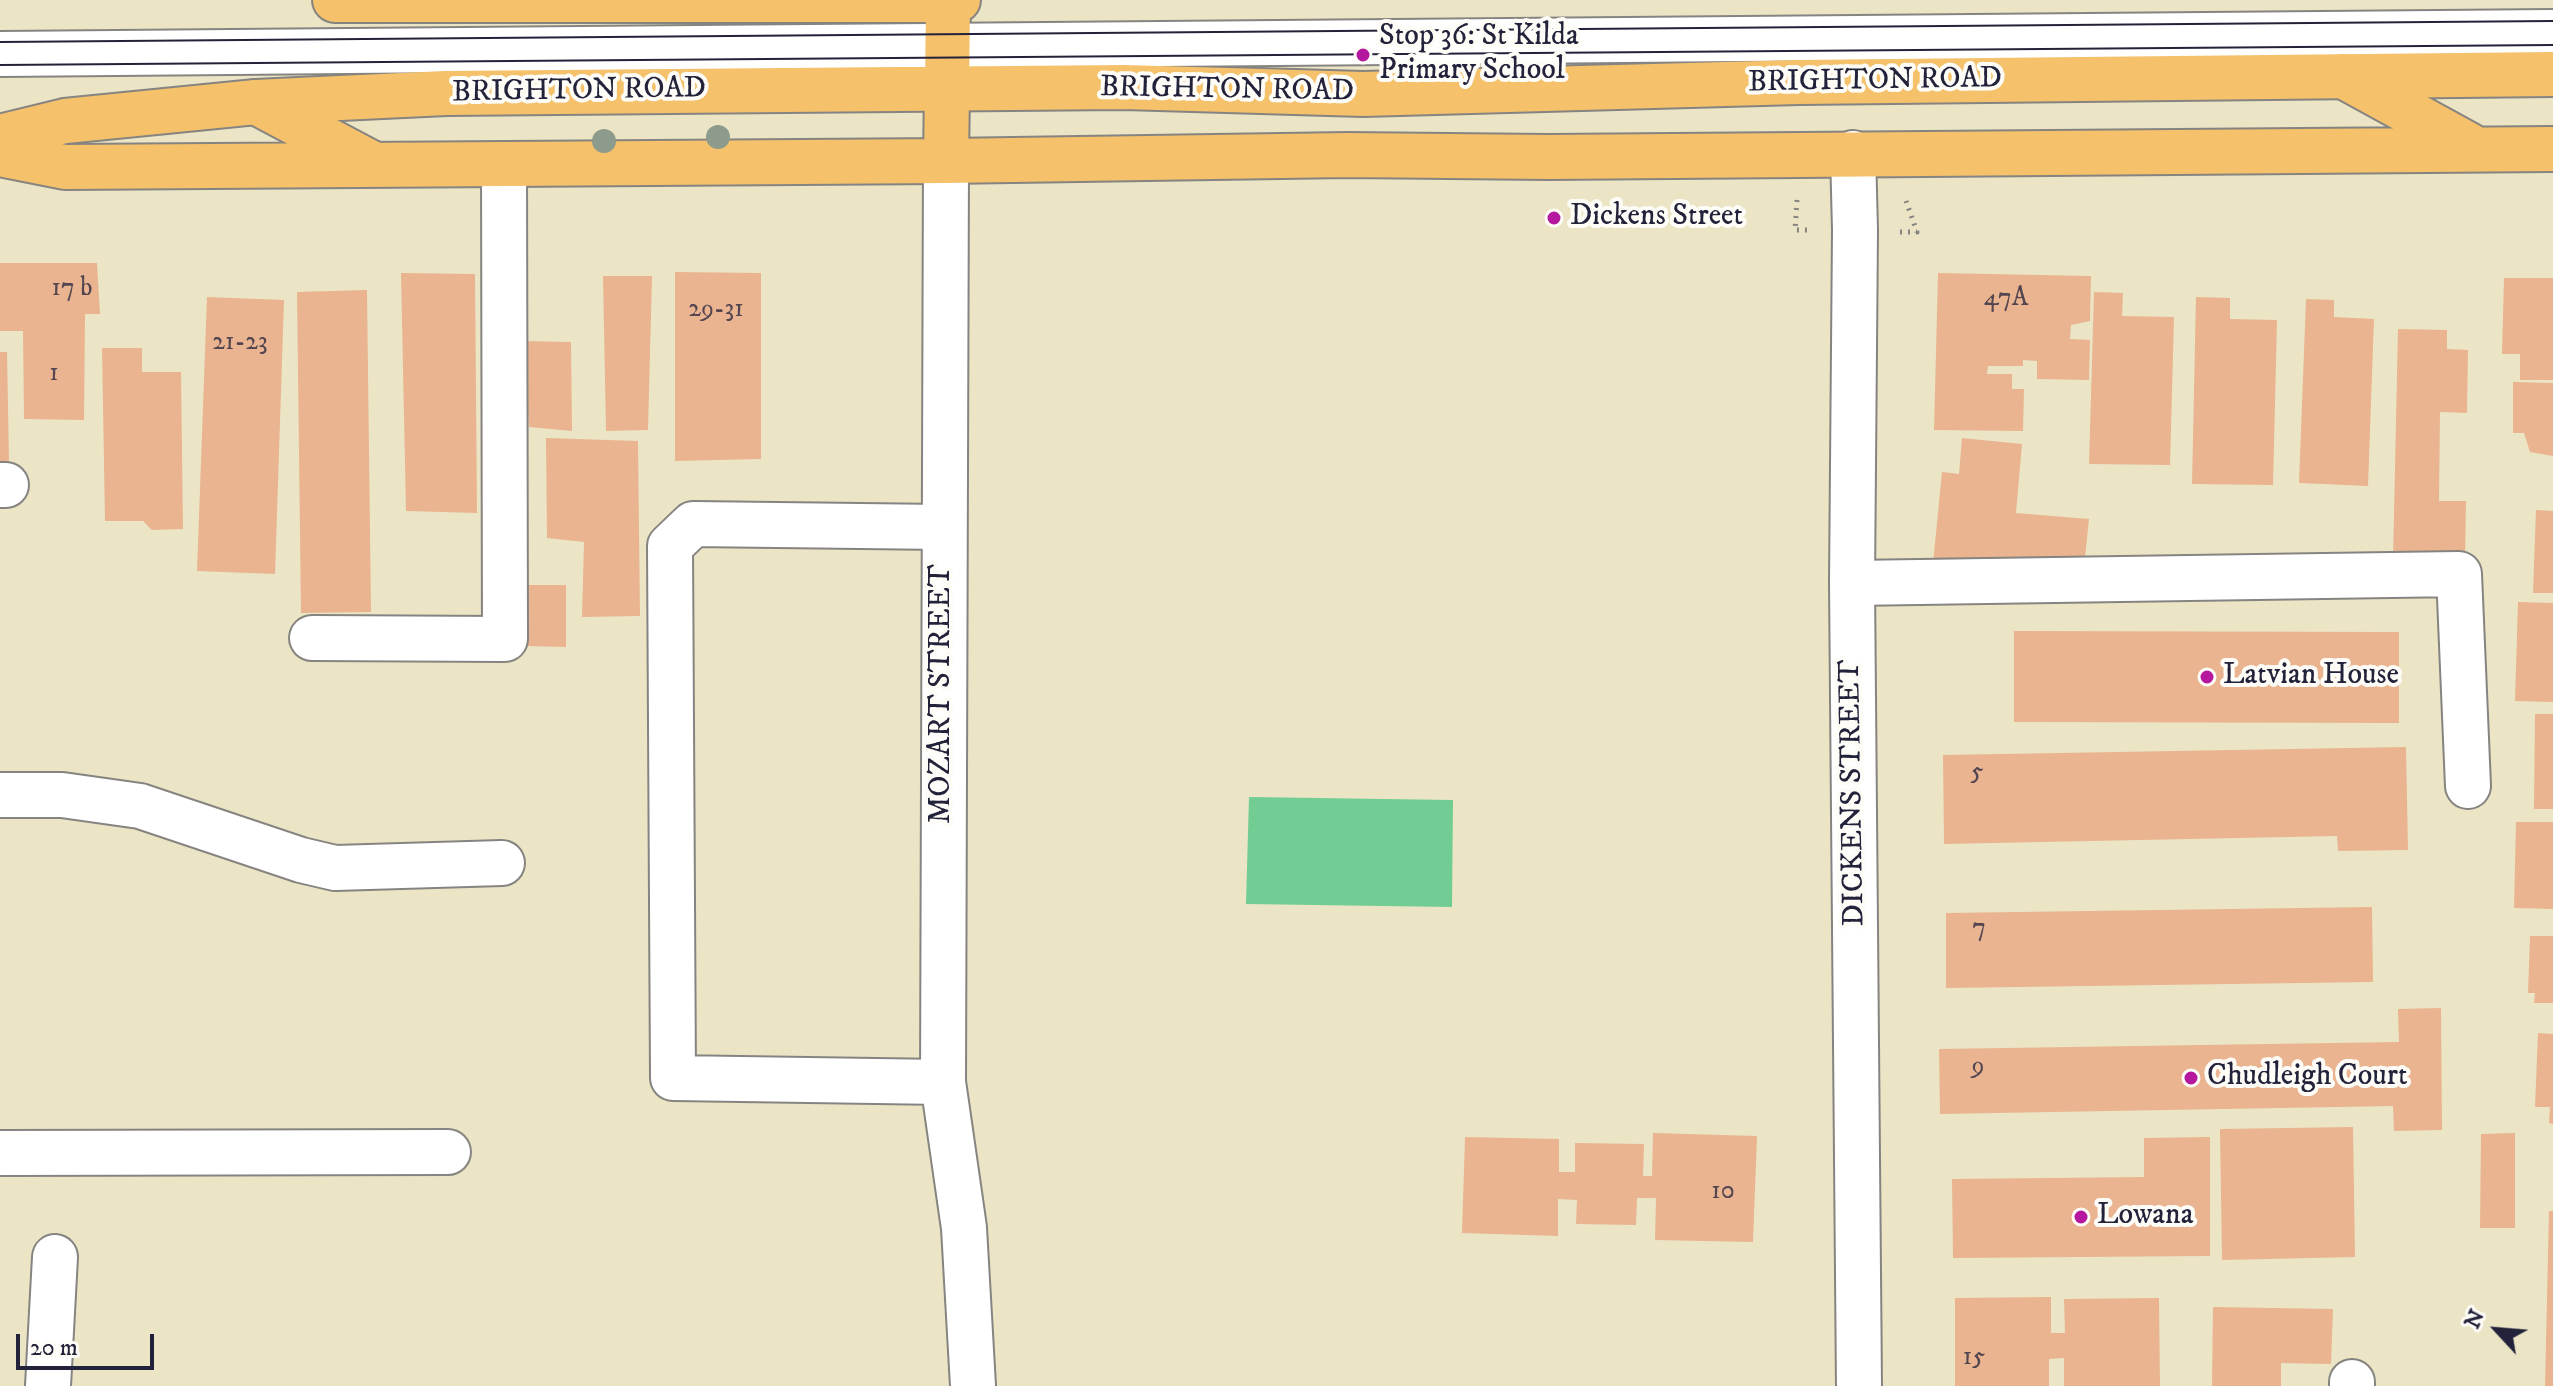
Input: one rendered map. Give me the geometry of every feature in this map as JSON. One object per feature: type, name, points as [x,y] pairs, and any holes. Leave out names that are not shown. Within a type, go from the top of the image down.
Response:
[{"type":"main road","points":[[335,0],[958,0]]},
{"type":"main road","name":"MOZART STREET","points":[[946,161],[948,0]]},
{"type":"main road","name":"BRIGHTON ROAD","points":[[0,137],[65,121],[256,102],[446,93],[1124,87],[1363,94],[1799,82],[2553,74]]},
{"type":"main road","points":[[2343,76],[2475,148]]},
{"type":"main road","points":[[256,102],[377,166]]},
{"type":"main road","name":"BRIGHTON ROAD","points":[[0,154],[65,167],[1348,155],[1548,157],[2553,149]]},
{"type":"street","points":[[0,54],[2553,32]]},
{"type":"street","name":"DICKENS STREET","points":[[1853,153],[1852,583],[1859,1386]]},
{"type":"street","name":"MOZART STREET","points":[[946,161],[943,1082],[964,1228],[973,1386]]},
{"type":"street","points":[[312,638],[505,639],[504,164]]},
{"type":"street","points":[[943,1082],[673,1078],[670,546],[693,524],[944,527]]},
{"type":"street","points":[[1852,583],[2459,574],[2468,786]]},
{"type":"street","points":[[0,795],[62,795],[140,806],[301,860],[335,868],[502,863]]},
{"type":"street","points":[[0,1153],[448,1152]]},
{"type":"street","points":[[48,1386],[55,1257]]},
{"type":"green space","points":[[1249,797],[1453,800],[1452,907],[1246,904]]},
{"type":"building","points":[[0,263],[97,263],[100,314],[85,314],[84,420],[24,419],[23,331],[0,331]]},
{"type":"building","points":[[675,272],[761,273],[761,459],[675,461]]},
{"type":"building","points":[[401,273],[475,274],[477,513],[406,511]]},
{"type":"building","points":[[1938,273],[2091,276],[2090,321],[2071,325],[2070,339],[2090,340],[2089,380],[2037,379],[2037,361],[2023,360],[2023,366],[1988,366],[1987,374],[2012,374],[2012,389],[2024,389],[2023,431],[1934,430]]},
{"type":"building","points":[[603,276],[652,276],[648,430],[606,431]]},
{"type":"building","points":[[2504,278],[2553,278],[2553,380],[2520,380],[2520,354],[2502,354]]},
{"type":"building","points":[[367,290],[371,612],[301,613],[297,292]]},
{"type":"building","points":[[2094,292],[2123,293],[2122,316],[2174,317],[2170,465],[2089,464]]},
{"type":"building","points":[[207,297],[284,300],[275,574],[197,571]]},
{"type":"building","points":[[2196,297],[2230,298],[2230,319],[2277,320],[2273,485],[2192,484]]},
{"type":"building","points":[[2306,299],[2334,300],[2334,317],[2374,319],[2368,486],[2299,483]]},
{"type":"building","points":[[2398,329],[2447,330],[2447,349],[2468,350],[2467,413],[2440,412],[2439,501],[2466,501],[2465,561],[2393,560]]},
{"type":"building","points":[[523,341],[571,342],[572,431],[529,427]]},
{"type":"building","points":[[102,348],[142,348],[142,372],[181,372],[183,529],[152,530],[143,521],[105,521]]},
{"type":"building","points":[[0,352],[7,352],[9,462],[0,462]]},
{"type":"building","points":[[2513,382],[2553,383],[2553,456],[2530,452],[2524,433],[2513,433]]},
{"type":"building","points":[[546,438],[638,441],[640,616],[582,617],[584,542],[547,538]]},
{"type":"building","points":[[1962,438],[2022,444],[2016,513],[2089,519],[2083,576],[1932,574],[1942,472],[1959,474]]},
{"type":"building","points":[[2536,510],[2553,511],[2553,593],[2533,593]]},
{"type":"building","points":[[526,585],[566,585],[566,647],[526,646]]},
{"type":"building","points":[[2518,602],[2553,603],[2553,702],[2515,701]]},
{"type":"building","name":"Latvian House","points":[[2014,631],[2399,632],[2399,723],[2014,722]]},
{"type":"building","points":[[2535,714],[2553,714],[2553,809],[2534,809]]},
{"type":"building","points":[[2406,747],[2408,850],[2338,851],[2337,836],[1944,844],[1943,755]]},
{"type":"building","points":[[2516,822],[2553,822],[2553,909],[2514,908]]},
{"type":"building","points":[[2372,907],[2373,982],[1946,988],[1946,913]]},
{"type":"building","points":[[2530,936],[2553,936],[2553,1003],[2534,1003],[2535,993],[2528,993]]},
{"type":"building","name":"Chudleigh Court","points":[[2441,1008],[2442,1130],[2394,1131],[2393,1106],[1940,1114],[1939,1049],[2399,1042],[2398,1009]]},
{"type":"building","points":[[2538,1033],[2553,1034],[2553,1124],[2549,1123],[2550,1107],[2535,1107]]},
{"type":"building","points":[[2353,1127],[2355,1257],[2222,1260],[2220,1129]]},
{"type":"building","points":[[1653,1133],[1757,1136],[1753,1242],[1655,1240],[1656,1198],[1637,1198],[1636,1225],[1576,1224],[1577,1200],[1558,1199],[1558,1236],[1462,1233],[1465,1137],[1559,1139],[1559,1172],[1575,1172],[1575,1143],[1644,1144],[1643,1176],[1652,1176]]},
{"type":"building","points":[[2515,1133],[2515,1228],[2480,1228],[2481,1134]]},
{"type":"building","name":"Lowana","points":[[2210,1137],[2210,1256],[1953,1258],[1952,1179],[2144,1177],[2144,1138]]},
{"type":"building","points":[[2549,1211],[2553,1211],[2553,1386],[2545,1386]]},
{"type":"building","points":[[2051,1297],[2051,1333],[2065,1333],[2064,1299],[2159,1298],[2160,1386],[2064,1386],[2064,1358],[2049,1359],[2049,1386],[1955,1386],[1955,1298]]},
{"type":"building","points":[[2213,1307],[2333,1309],[2331,1364],[2281,1363],[2281,1386],[2212,1386]]},
{"type":"tram line","points":[[0,42],[2553,21]]},
{"type":"tram line","points":[[0,65],[2553,45]]},
{"type":"place","name":"Stop 36: St Kilda Primary School","points":[[1363,55]]},
{"type":"place","name":"Dickens Street","points":[[1554,218]]},
{"type":"place","name":"Latvian House","points":[[2207,677]]},
{"type":"place","name":"Chudleigh Court","points":[[2191,1078]]},
{"type":"place","name":"Lowana","points":[[2081,1217]]}]
